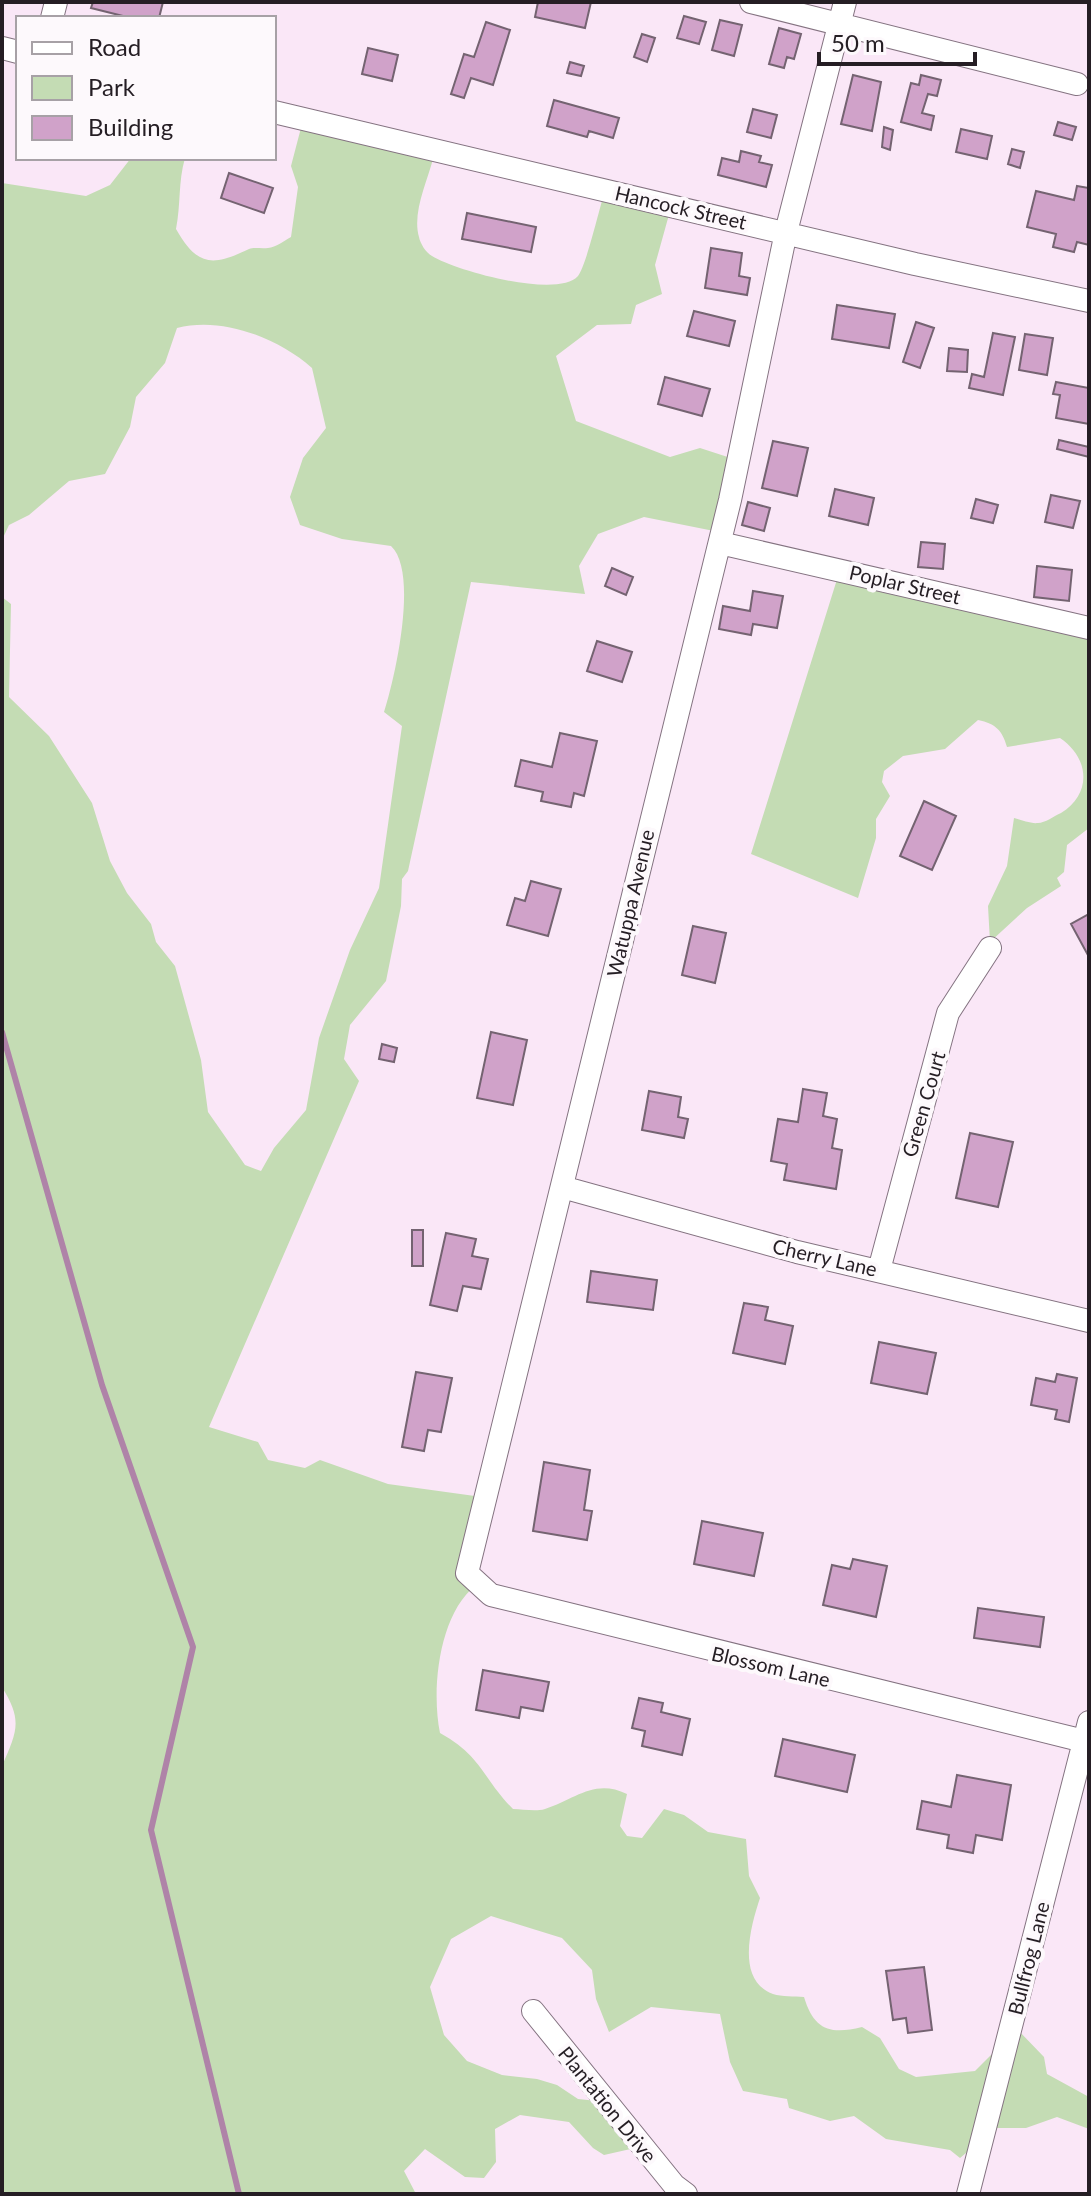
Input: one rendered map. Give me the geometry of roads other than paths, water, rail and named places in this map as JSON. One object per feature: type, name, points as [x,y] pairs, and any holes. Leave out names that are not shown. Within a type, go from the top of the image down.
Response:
[{"type":"street","points":[[751,2],[1077,84]]},
{"type":"street","name":"Watuppa Avenue","points":[[467,1573],[720,543],[786,232],[845,2]]},
{"type":"street","name":"Hancock Street","points":[[276,112],[1089,301]]},
{"type":"street","name":"Poplar Street","points":[[720,543],[1089,628]]},
{"type":"street","name":"Green Court","points":[[879,1270],[948,1013],[990,948]]},
{"type":"street","name":"Cherry Lane","points":[[562,1187],[797,1252],[1089,1321]]},
{"type":"street","name":"Blossom Lane","points":[[467,1573],[491,1595],[1086,1731]]},
{"type":"street","name":"Bullfrog Lane","points":[[968,2194],[1086,1731]]},
{"type":"street","name":"Plantation Drive","points":[[533,2011],[674,2185],[686,2194]]},
{"type":"waterway","points":[[2,1032],[102,1385],[193,1647],[151,1830],[239,2194]]}]
